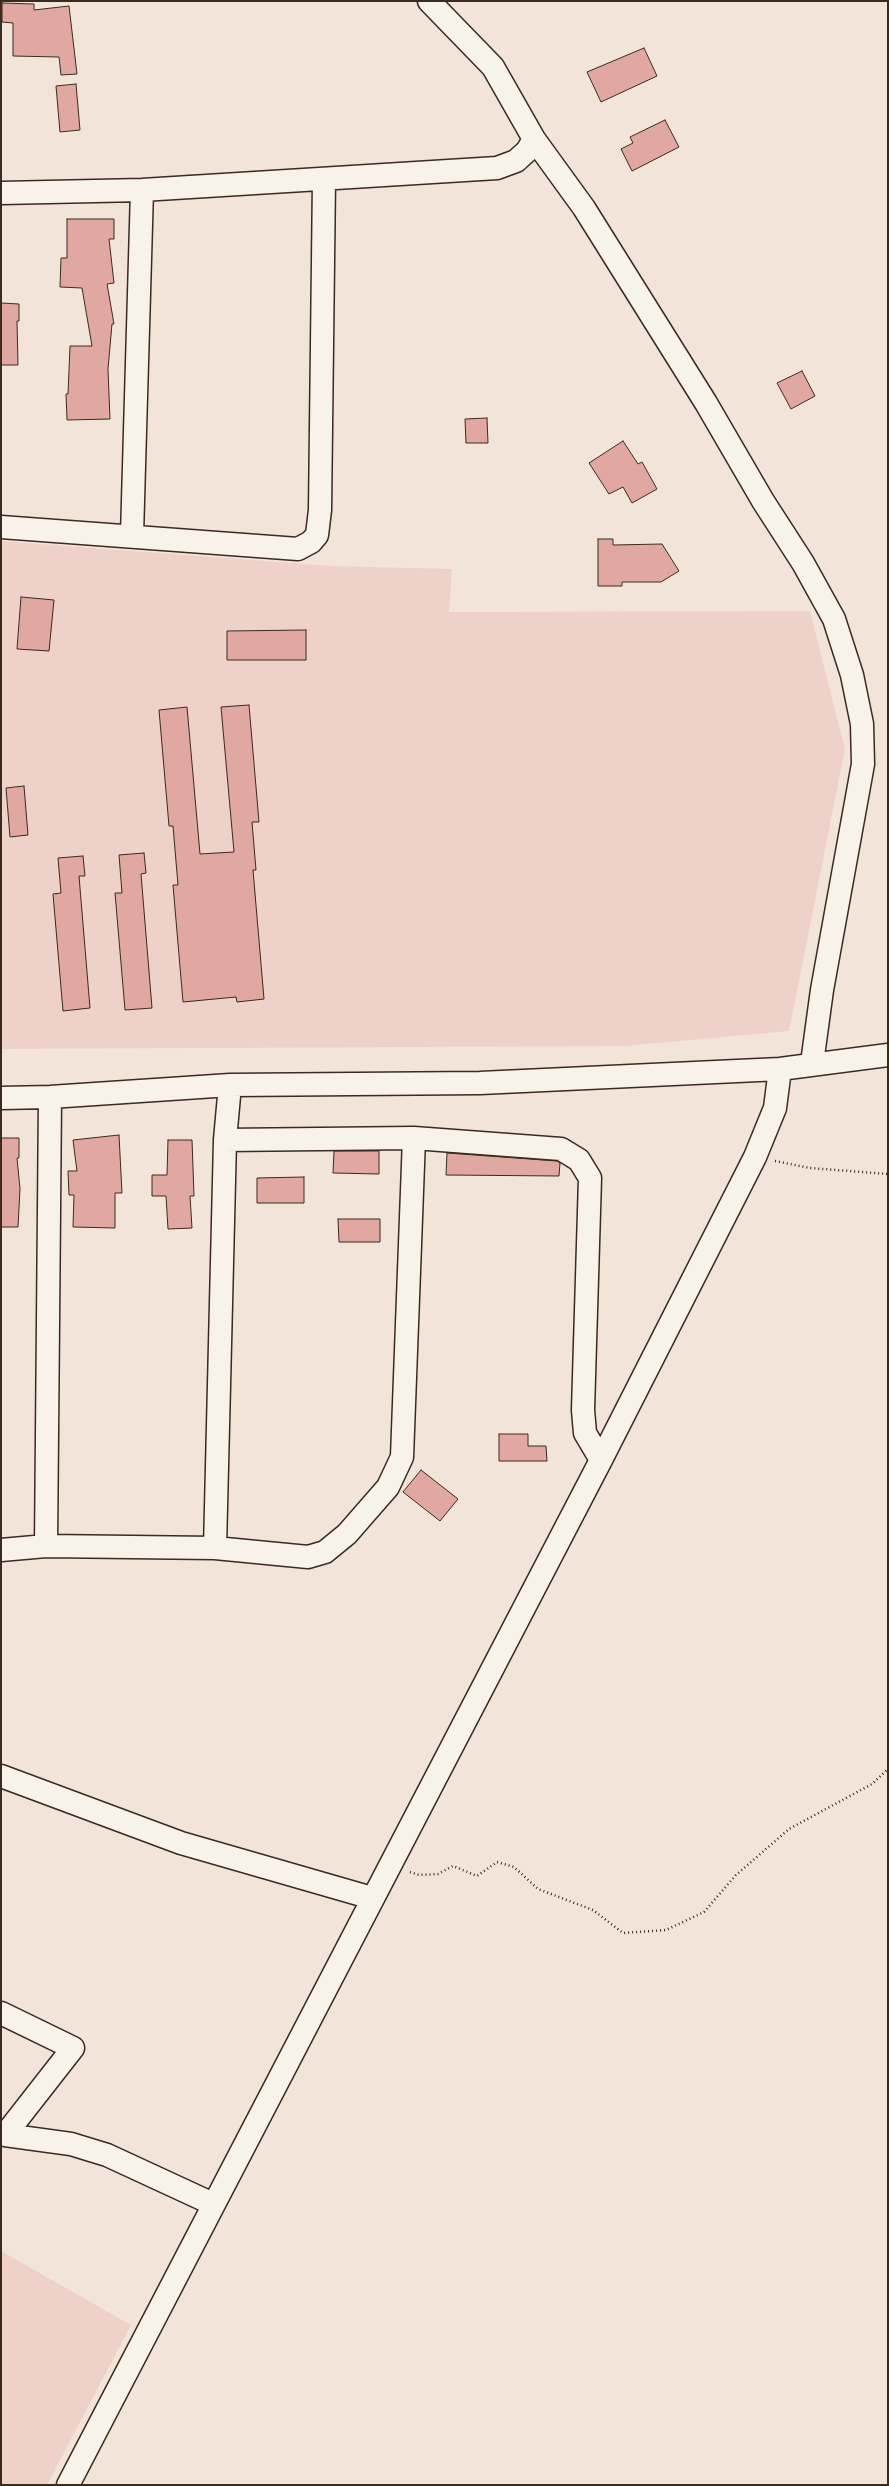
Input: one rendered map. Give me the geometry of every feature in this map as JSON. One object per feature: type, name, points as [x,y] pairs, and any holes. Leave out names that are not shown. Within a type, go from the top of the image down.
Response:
[{"type":"street","points":[[429,1],[467,38],[493,68],[534,139],[584,208],[706,403],[763,500],[803,562],[834,619],[852,675],[862,724],[863,764],[822,990],[812,1063]]},
{"type":"street","points":[[1,193],[142,190],[497,168],[516,161],[527,151],[534,139]]},
{"type":"street","points":[[1,527],[132,535],[298,549],[311,542],[317,535],[320,510],[324,178]]},
{"type":"street","points":[[132,535],[142,190]]},
{"type":"street","points":[[1,1098],[50,1097],[230,1085],[480,1083],[780,1069],[812,1063],[888,1055]]},
{"type":"street","points":[[68,2485],[389,1865],[601,1460],[755,1157],[775,1108],[780,1069]]},
{"type":"street","points":[[215,1548],[225,1140],[230,1085]]},
{"type":"street","points":[[46,1546],[50,1097]]},
{"type":"street","points":[[225,1140],[414,1138],[561,1149],[579,1160],[590,1178],[583,1410],[585,1432],[601,1460]]},
{"type":"street","points":[[1,1550],[46,1546],[215,1548],[308,1556],[325,1552],[347,1534],[388,1487],[402,1457],[414,1138]]},
{"type":"street","points":[[1,1776],[181,1843],[372,1898]]},
{"type":"street","points":[[1,2013],[73,2048],[3,2134]]},
{"type":"street","points":[[3,2134],[71,2144],[107,2155],[213,2204]]},
{"type":"path","points":[[755,1157],[810,1168],[888,1174]]},
{"type":"path","points":[[389,1865],[419,1875],[438,1874],[453,1866],[477,1876],[497,1862],[514,1867],[538,1889],[593,1910],[623,1933],[666,1930],[704,1912],[736,1875],[789,1829],[872,1784],[888,1769]]},
{"type":"shaded area","points":[[1,541],[331,566],[452,569],[449,612],[810,611],[845,749],[789,1031],[624,1046],[1,1049]]},
{"type":"shaded area","points":[[1,2251],[131,2325],[47,2485],[1,2485]]},
{"type":"building","points":[[2,3],[34,4],[34,10],[69,6],[77,74],[61,75],[59,57],[13,56],[13,23],[2,22]]},
{"type":"building","points":[[644,48],[657,76],[601,102],[587,72]]},
{"type":"building","points":[[76,84],[80,130],[60,132],[56,86]]},
{"type":"building","points":[[665,120],[679,147],[632,171],[621,149],[633,143],[630,137]]},
{"type":"building","points":[[67,219],[114,219],[114,239],[109,239],[114,283],[107,284],[114,324],[112,324],[108,369],[110,419],[67,420],[66,394],[68,394],[70,346],[92,346],[82,288],[60,287],[61,258],[67,258]]},
{"type":"building","points":[[1,303],[19,304],[19,321],[17,321],[18,365],[1,365]]},
{"type":"building","points":[[802,371],[815,396],[791,409],[777,383]]},
{"type":"building","points":[[487,418],[488,443],[466,443],[465,419]]},
{"type":"building","points":[[623,441],[638,464],[642,462],[657,489],[632,503],[623,487],[609,494],[589,463]]},
{"type":"building","points":[[598,539],[613,539],[613,545],[662,544],[679,571],[661,582],[622,582],[622,586],[598,586]]},
{"type":"building","points":[[21,597],[54,600],[49,651],[17,649]]},
{"type":"building","points":[[306,630],[306,660],[227,660],[227,631]]},
{"type":"building","points":[[249,705],[259,822],[252,822],[256,870],[253,870],[264,999],[237,1002],[236,997],[183,1002],[173,885],[178,885],[173,826],[169,826],[159,710],[187,707],[200,854],[234,852],[221,707]]},
{"type":"building","points":[[24,786],[28,835],[10,837],[6,788]]},
{"type":"building","points":[[144,853],[146,873],[141,874],[152,1008],[125,1010],[115,893],[122,893],[119,855]]},
{"type":"building","points":[[83,856],[85,876],[79,876],[90,1008],[63,1011],[53,894],[61,893],[58,858]]},
{"type":"building","points":[[119,1135],[122,1193],[115,1193],[115,1228],[73,1227],[74,1195],[69,1195],[68,1171],[77,1171],[73,1140]]},
{"type":"building","points":[[1,1138],[19,1138],[19,1158],[17,1158],[20,1189],[18,1227],[1,1227]]},
{"type":"building","points":[[168,1140],[192,1140],[194,1196],[190,1196],[192,1228],[168,1229],[166,1196],[152,1196],[152,1175],[167,1175]]},
{"type":"building","points":[[334,1151],[379,1151],[379,1174],[333,1173]]},
{"type":"building","points":[[447,1153],[557,1161],[560,1163],[559,1176],[446,1175]]},
{"type":"building","points":[[304,1177],[304,1203],[257,1203],[257,1178]]},
{"type":"building","points":[[338,1219],[380,1219],[380,1242],[339,1242]]},
{"type":"building","points":[[499,1434],[528,1434],[528,1446],[546,1446],[547,1461],[499,1461]]},
{"type":"building","points":[[421,1470],[458,1499],[440,1521],[403,1492]]}]
